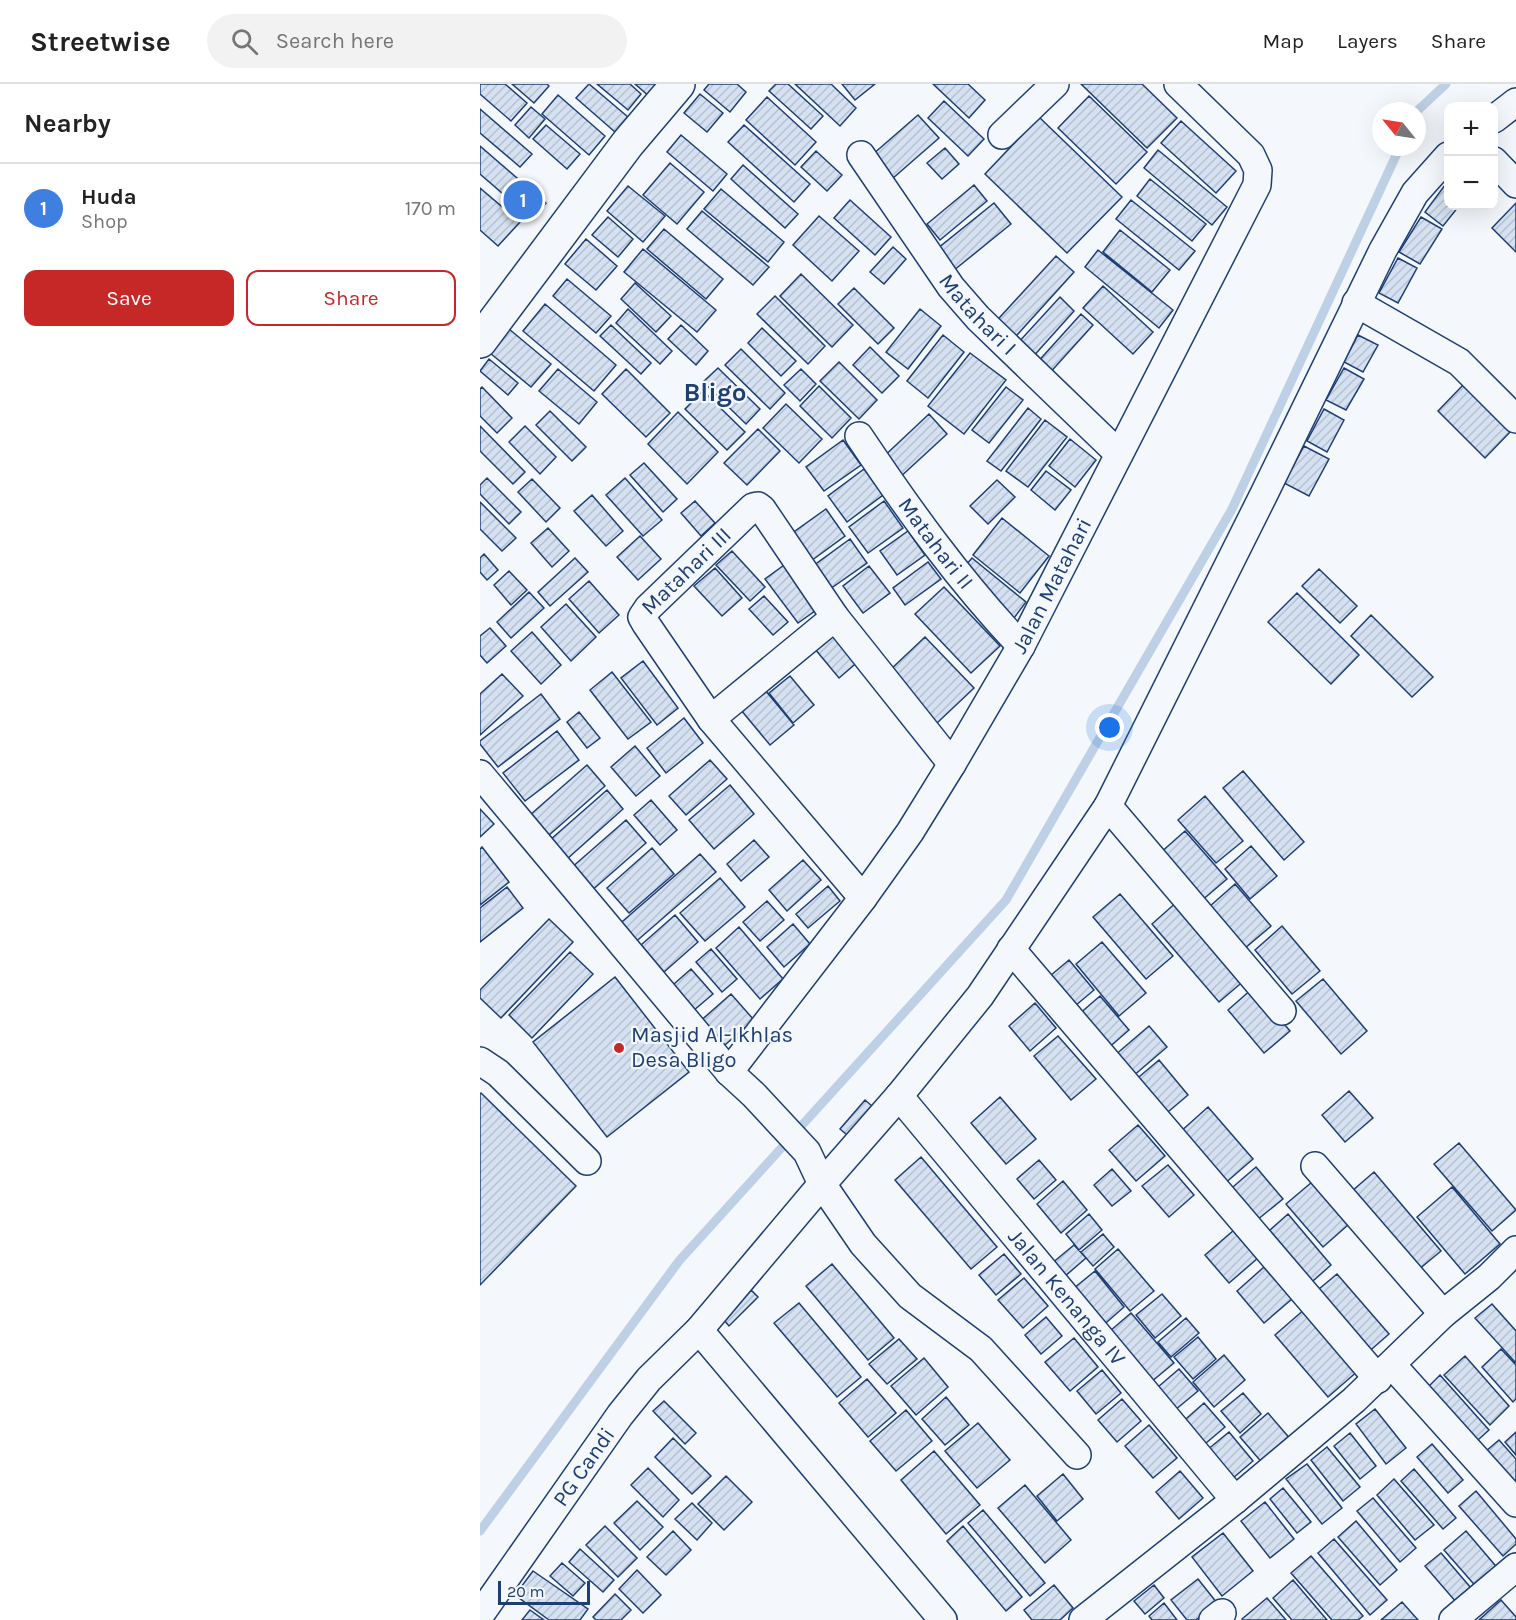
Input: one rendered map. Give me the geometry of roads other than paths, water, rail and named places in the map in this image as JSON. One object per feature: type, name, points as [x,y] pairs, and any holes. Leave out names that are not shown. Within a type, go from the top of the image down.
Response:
[{"type":"street","points":[[480,341],[628,143],[678,84]]},
{"type":"street","points":[[1002,135],[1055,84]]},
{"type":"street","name":"Jalan Matahari","points":[[729,1072],[863,898],[910,832],[952,764],[1021,645],[1257,185],[1258,170],[1251,155],[1178,84]]},
{"type":"street","points":[[1498,116],[1516,102]]},
{"type":"street","name":"Matahari I","points":[[861,155],[951,287],[978,318],[1119,454]]},
{"type":"street","name":"PG Candi","points":[[480,1615],[620,1415],[649,1379],[699,1330],[822,1184],[900,1096],[980,996],[1108,806],[1383,250],[1415,193],[1444,161]]},
{"type":"street","points":[[1498,165],[1516,184]]},
{"type":"street","points":[[1356,303],[1459,362],[1516,419]]},
{"type":"street","name":"Matahari II","points":[[859,436],[944,557],[980,602],[1021,645]]},
{"type":"street","name":"Matahari III","points":[[863,898],[711,719],[642,617],[648,608],[753,507],[758,506],[835,617],[952,764]]},
{"type":"street","points":[[711,719],[835,617]]},
{"type":"street","points":[[480,774],[729,1072],[754,1095],[807,1152],[822,1184],[863,1244],[910,1296],[981,1349],[1077,1455]]},
{"type":"street","points":[[1108,806],[1282,1011]]},
{"type":"street","points":[[1011,949],[1385,1372],[1516,1503]]},
{"type":"street","points":[[480,1061],[498,1073],[587,1161]]},
{"type":"street","name":"Jalan Kenanga IV","points":[[900,1096],[1235,1500]]},
{"type":"street","points":[[1315,1166],[1443,1314]]},
{"type":"street","points":[[1083,1620],[1235,1500],[1385,1372],[1443,1314],[1489,1277],[1516,1250]]},
{"type":"street","points":[[699,1330],[943,1620]]},
{"type":"street","points":[[1453,1620],[1516,1567]]},
{"type":"waterway","points":[[1426,103],[1446,84]]},
{"type":"waterway","points":[[480,1531],[679,1261],[1006,900],[1232,509],[1396,156]]},
{"type":"place","name":"Huda","points":[[523,200]]},
{"type":"place","name":"Masjid Al-Ikhlas Desa Bligo","points":[[619,1048]]},
{"type":"district","name":"Bligo","points":[[715,392]]}]
